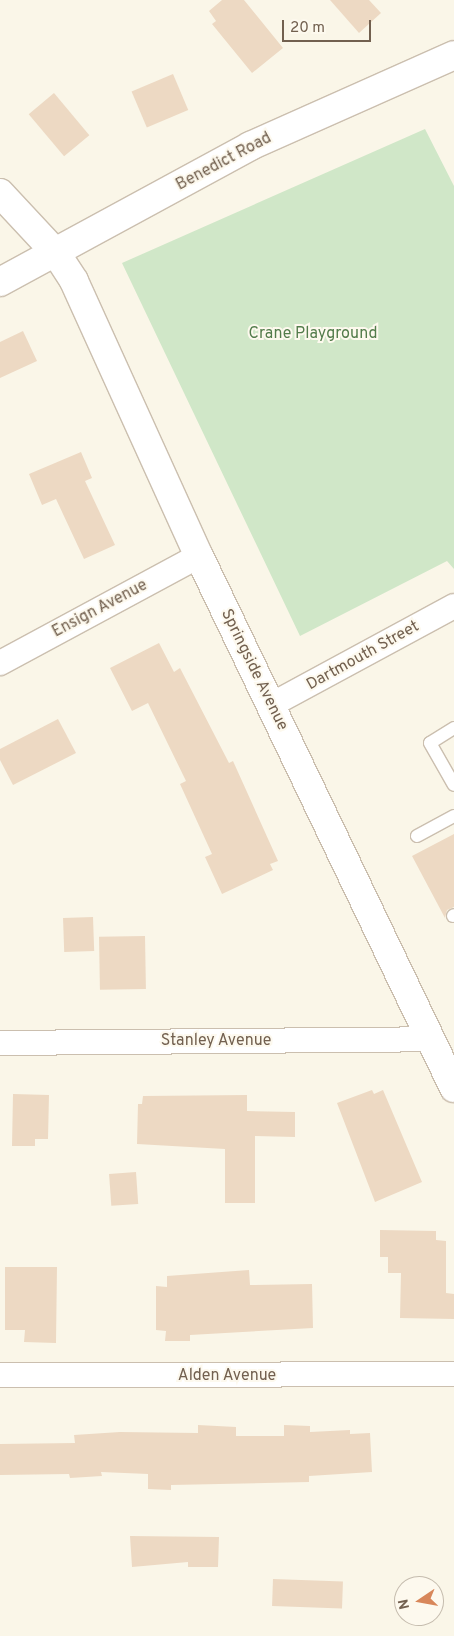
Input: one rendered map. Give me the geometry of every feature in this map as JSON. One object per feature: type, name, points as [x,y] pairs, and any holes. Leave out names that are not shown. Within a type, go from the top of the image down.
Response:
[{"type":"street","name":"Benedict Road","points":[[0,282],[250,146],[454,55]]},
{"type":"street","name":"Springside Avenue","points":[[0,193],[56,253],[74,281],[199,556],[454,1088]]},
{"type":"street","name":"Ensign Avenue","points":[[0,663],[199,556]]},
{"type":"street","name":"Dartmouth Street","points":[[271,705],[454,606]]},
{"type":"street","name":"Stanley Avenue","points":[[0,1043],[431,1039]]},
{"type":"street","name":"Alden Avenue","points":[[0,1375],[454,1374]]},
{"type":"lane","points":[[454,728],[430,743],[454,785]]},
{"type":"lane","points":[[417,836],[454,816]]},
{"type":"green space","name":"Crane Playground","points":[[425,129],[454,186],[454,569],[447,561],[300,636],[122,263]]},
{"type":"building","points":[[222,0],[244,0],[283,48],[252,73],[212,24],[216,21],[209,11]]},
{"type":"building","points":[[330,0],[369,0],[381,13],[359,33]]},
{"type":"building","points":[[173,74],[188,110],[147,127],[132,92]]},
{"type":"building","points":[[54,93],[89,135],[64,156],[29,114]]},
{"type":"building","points":[[23,331],[37,361],[0,378],[0,342]]},
{"type":"building","points":[[81,452],[92,478],[85,481],[115,545],[84,559],[56,499],[42,505],[29,474]]},
{"type":"building","points":[[159,643],[174,672],[180,668],[229,763],[233,761],[278,861],[270,864],[273,870],[222,894],[205,857],[212,854],[180,784],[186,781],[148,703],[132,711],[110,668]]},
{"type":"building","points":[[58,719],[76,753],[13,785],[0,760],[0,749]]},
{"type":"building","points":[[454,834],[454,907],[447,910],[445,918],[412,856]]},
{"type":"building","points":[[93,917],[94,951],[64,952],[63,918]]},
{"type":"building","points":[[145,936],[146,989],[100,990],[99,937]]},
{"type":"building","points":[[372,1090],[374,1094],[383,1090],[422,1182],[375,1202],[337,1103]]},
{"type":"building","points":[[13,1094],[49,1095],[48,1139],[35,1139],[35,1146],[12,1146]]},
{"type":"building","points":[[247,1095],[247,1111],[295,1112],[295,1137],[255,1136],[255,1203],[225,1203],[225,1149],[137,1144],[138,1104],[142,1104],[143,1096]]},
{"type":"building","points":[[136,1172],[138,1204],[111,1206],[109,1174]]},
{"type":"building","points":[[380,1230],[436,1231],[436,1240],[446,1241],[446,1293],[454,1294],[454,1319],[400,1318],[401,1273],[388,1273],[388,1257],[380,1257]]},
{"type":"building","points":[[5,1267],[57,1267],[56,1343],[24,1342],[25,1330],[5,1330]]},
{"type":"building","points":[[249,1270],[250,1285],[312,1284],[313,1328],[190,1335],[190,1341],[165,1341],[166,1331],[156,1330],[156,1286],[167,1287],[167,1276]]},
{"type":"building","points":[[198,1425],[236,1427],[236,1436],[284,1436],[284,1425],[310,1426],[310,1432],[350,1430],[350,1434],[370,1433],[372,1472],[309,1476],[309,1482],[171,1485],[171,1490],[148,1489],[148,1474],[101,1472],[102,1476],[70,1478],[69,1474],[0,1475],[0,1444],[75,1443],[74,1435],[120,1432],[198,1433]]},
{"type":"building","points":[[130,1536],[219,1537],[218,1567],[188,1567],[188,1562],[132,1567]]},
{"type":"building","points":[[273,1579],[343,1581],[342,1608],[272,1606]]}]
